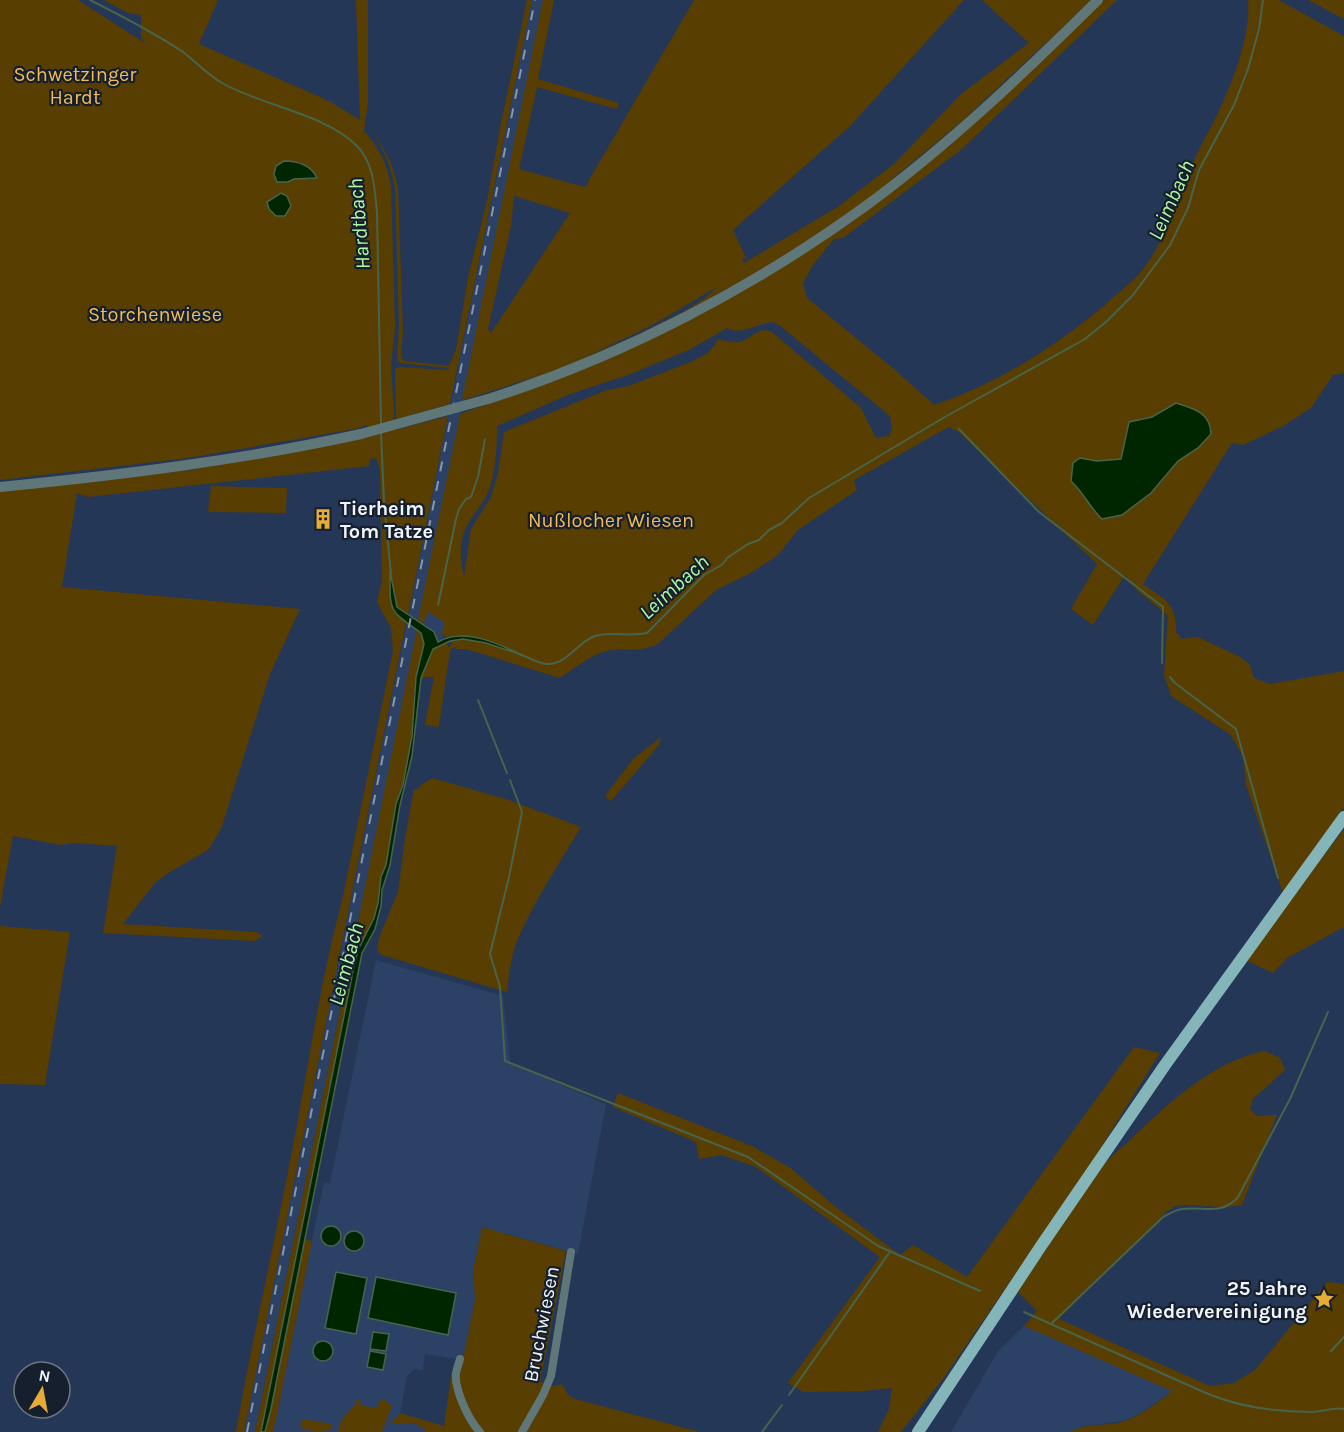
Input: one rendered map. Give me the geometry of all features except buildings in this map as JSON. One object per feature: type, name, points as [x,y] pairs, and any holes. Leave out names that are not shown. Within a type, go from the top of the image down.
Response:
[{"type":"main road","points":[[918,1432],[1041,1246],[1165,1065],[1344,817]]},
{"type":"street","points":[[0,487],[190,466],[282,451],[361,434],[488,399],[592,360],[660,330],[744,284],[810,244],[867,205],[946,142],[999,95],[1098,0]]},
{"type":"street","name":"Bruchwiesen","points":[[522,1432],[547,1388],[551,1376],[571,1252]]},
{"type":"street","points":[[460,1359],[456,1376],[460,1392],[471,1420],[480,1432]]},
{"type":"shaded area","points":[[532,0],[543,0],[471,364],[255,1432],[244,1432]]},
{"type":"shaded area","points":[[284,161],[304,165],[317,178],[277,182],[274,174],[276,166]]},
{"type":"shaded area","points":[[281,193],[287,196],[291,206],[285,216],[276,216],[269,209],[267,202]]},
{"type":"shaded area","points":[[1176,403],[1200,412],[1208,421],[1211,434],[1198,448],[1178,461],[1151,493],[1122,515],[1102,519],[1071,481],[1073,463],[1080,458],[1097,461],[1121,459],[1129,422],[1152,417]]},
{"type":"shaded area","points":[[390,571],[397,607],[434,632],[438,642],[458,636],[469,636],[480,638],[522,655],[486,643],[463,639],[450,641],[433,649],[421,678],[412,756],[400,805],[390,865],[382,890],[381,906],[375,929],[362,953],[271,1409],[265,1432],[261,1432],[354,966],[358,950],[374,918],[378,903],[381,877],[386,865],[396,804],[403,785],[412,736],[416,677],[424,644],[421,633],[393,609],[390,595]]},
{"type":"shaded area","points":[[428,612],[444,622],[443,639],[438,643],[432,630],[423,624]]},
{"type":"shaded area","points":[[376,960],[503,996],[510,1063],[606,1104],[578,1254],[482,1227],[473,1272],[475,1299],[463,1360],[425,1354],[423,1370],[414,1369],[407,1376],[400,1413],[444,1432],[273,1432],[324,1182],[330,1183]]},
{"type":"shaded area","points":[[331,1226],[338,1229],[341,1236],[338,1243],[331,1246],[324,1243],[321,1236],[324,1229]]},
{"type":"shaded area","points":[[354,1231],[361,1234],[364,1241],[361,1248],[354,1251],[347,1248],[344,1241],[347,1234]]},
{"type":"shaded area","points":[[336,1272],[367,1278],[356,1334],[325,1328]]},
{"type":"shaded area","points":[[376,1277],[456,1293],[448,1335],[368,1318]]},
{"type":"shaded area","points":[[1024,1326],[1173,1391],[1141,1413],[1124,1421],[1084,1426],[1070,1432],[951,1432],[998,1351]]},
{"type":"shaded area","points":[[373,1332],[389,1334],[386,1351],[370,1349]]},
{"type":"shaded area","points":[[323,1341],[330,1344],[333,1351],[330,1358],[323,1361],[316,1358],[313,1351],[316,1344]]},
{"type":"shaded area","points":[[370,1351],[386,1354],[383,1370],[367,1367]]},
{"type":"green space","points":[[0,0],[78,0],[148,45],[141,39],[141,15],[128,13],[104,0],[218,0],[199,44],[329,101],[360,120],[356,0],[368,0],[368,102],[364,131],[382,157],[391,187],[395,327],[391,366],[395,430],[448,416],[408,615],[397,607],[399,617],[406,623],[244,1432],[236,1432],[321,992],[393,651],[391,628],[377,602],[382,581],[380,470],[376,458],[370,459],[369,466],[88,497],[77,493],[62,587],[300,609],[270,674],[221,829],[208,850],[155,883],[123,924],[256,932],[261,937],[255,941],[103,933],[117,846],[73,843],[61,845],[13,836],[0,907],[0,491],[190,470],[371,436],[367,425],[188,458],[0,480]],"holes":[[[299,161],[314,173],[310,180],[301,178],[280,181],[274,174],[276,166]]]},
{"type":"green space","points":[[527,0],[532,0],[450,404],[396,419],[395,369],[399,367],[448,370],[449,368],[397,361],[399,327],[395,187],[389,164],[372,128],[391,163],[398,187],[402,359],[449,366],[456,350],[468,278],[487,201]]},
{"type":"green space","points":[[543,0],[554,0],[538,79],[619,103],[617,109],[537,87],[519,169],[585,187],[694,0],[964,0],[851,125],[733,230],[746,258],[742,260],[744,263],[839,206],[894,164],[961,94],[1029,43],[982,0],[1092,0],[961,122],[892,181],[797,247],[700,304],[650,329],[638,334],[686,310],[717,287],[650,326],[558,367],[621,342],[599,352],[491,394],[557,368],[462,400]],"holes":[[[514,196],[570,213],[491,333],[488,329],[511,226]]]},
{"type":"green space","name":"Nußlocher Wiesen","points":[[1104,0],[1117,0],[962,149],[843,238],[834,239],[813,265],[803,283],[807,298],[934,405],[959,396],[1007,373],[1053,344],[1131,282],[1150,260],[1166,230],[1192,165],[1233,77],[1245,37],[1248,0],[1279,0],[1344,36],[1344,373],[1333,375],[1311,408],[1283,426],[1243,445],[1232,443],[1143,584],[1172,608],[1176,632],[1182,639],[1198,637],[1240,657],[1250,665],[1254,678],[1270,684],[1344,671],[1344,807],[1283,893],[1246,785],[1243,757],[1231,735],[1171,696],[1164,675],[1168,616],[1138,591],[1125,575],[1093,625],[1071,609],[1097,564],[959,432],[949,427],[854,480],[857,490],[798,530],[777,556],[747,575],[716,590],[652,647],[600,653],[560,678],[466,649],[452,648],[439,727],[425,725],[434,677],[425,677],[420,681],[433,648],[446,643],[449,647],[452,644],[450,641],[457,636],[442,635],[444,622],[428,612],[423,624],[418,620],[460,414],[538,386],[813,247],[1076,27]],"holes":[[[772,322],[779,325],[890,416],[892,428],[889,436],[876,438],[861,408],[772,332],[759,331],[740,342],[719,339],[708,353],[693,361],[629,386],[607,390],[504,432],[498,473],[491,497],[471,529],[464,577],[461,556],[463,535],[490,487],[496,457],[497,426],[570,394],[628,375],[691,349],[727,328],[737,331]],[[1176,403],[1198,448],[1178,461],[1159,485],[1122,515],[1094,512],[1082,492],[1080,458],[1097,461],[1121,459],[1126,433],[1141,418],[1152,417]]]},
{"type":"green space","points":[[1308,0],[1344,0],[1344,19]]},
{"type":"green space","points":[[211,486],[287,488],[286,513],[208,512]]},
{"type":"green space","points":[[417,629],[423,634],[424,644],[416,677],[412,736],[403,785],[396,804],[374,918],[358,950],[354,966],[261,1432],[255,1432]]},
{"type":"green space","points":[[661,737],[659,745],[611,801],[605,796],[633,759]]},
{"type":"green space","points":[[432,778],[509,800],[581,827],[539,897],[517,941],[507,992],[382,955],[377,950],[379,938],[398,892],[414,789],[418,789]]},
{"type":"green space","points":[[1344,829],[1344,927],[1287,958],[1273,973],[1245,960]]},
{"type":"green space","points":[[0,926],[70,932],[45,1085],[0,1084]]},
{"type":"green space","points":[[1134,1047],[1160,1053],[1090,1165],[943,1379],[901,1432],[878,1432],[889,1409],[892,1388],[804,1392],[788,1383],[880,1257],[756,1167],[722,1155],[699,1159],[696,1142],[613,1107],[618,1093],[752,1146],[792,1169],[832,1204],[900,1255],[913,1245],[967,1277]]},
{"type":"green space","points":[[1265,1051],[1280,1058],[1285,1070],[1253,1099],[1250,1109],[1257,1116],[1277,1115],[1242,1205],[1227,1207],[1178,1205],[1166,1212],[1059,1319],[1210,1386],[1234,1383],[1255,1370],[1327,1282],[1344,1284],[1344,1432],[1070,1432],[1083,1427],[1125,1421],[1150,1408],[1172,1391],[1024,1326],[1037,1311],[1018,1292],[1067,1215],[1107,1161],[1177,1097],[1210,1073],[1246,1056]]},
{"type":"green space","points":[[482,1227],[566,1251],[540,1382],[554,1386],[562,1384],[569,1396],[575,1399],[700,1432],[426,1432],[417,1424],[391,1423],[400,1413],[444,1426],[451,1375],[461,1369],[475,1299],[473,1272]]},
{"type":"green space","points":[[305,1239],[312,1241],[277,1414],[273,1432],[265,1432]]},
{"type":"green space","points":[[361,1399],[360,1405],[376,1408],[381,1399],[392,1406],[382,1432],[338,1432],[344,1417],[357,1400]]},
{"type":"green space","points":[[303,1419],[332,1424],[331,1430],[316,1432],[300,1428]]},
{"type":"waterway","name":"Hardtbach","points":[[90,0],[172,45],[222,83],[237,91],[327,125],[343,134],[362,152],[370,168],[377,213],[381,424]]},
{"type":"waterway","name":"Leimbach","points":[[519,654],[546,664],[553,664],[566,658],[595,636],[647,633],[704,575],[723,564],[727,558],[748,544],[759,540],[809,498],[943,418],[1085,339],[1107,321],[1133,295],[1170,245],[1188,208],[1199,170],[1234,105],[1248,69],[1259,29],[1263,0]]},
{"type":"waterway","points":[[959,429],[1039,512],[1163,607],[1162,663]]},
{"type":"waterway","name":"Hardtbach","points":[[381,433],[384,502],[391,574]]},
{"type":"waterway","name":"Leimbach","points":[[438,605],[456,519],[459,509],[466,499],[471,497],[478,477],[485,439]]},
{"type":"waterway","points":[[1170,677],[1236,729],[1278,878]]},
{"type":"waterway","points":[[478,700],[507,773]]},
{"type":"waterway","points":[[510,780],[522,812],[490,954],[500,987],[505,1061],[748,1157],[878,1246],[980,1291]]},
{"type":"waterway","points":[[1051,1324],[1163,1217],[1182,1209],[1219,1208],[1232,1203],[1238,1197],[1290,1099],[1328,1012]]},
{"type":"waterway","points":[[789,1395],[889,1253]]},
{"type":"waterway","points":[[1024,1312],[1231,1402],[1285,1411],[1312,1412],[1344,1409]]},
{"type":"waterway","points":[[1331,1351],[1344,1337]]},
{"type":"waterway","points":[[762,1432],[782,1405]]},
{"type":"railway","points":[[247,1432],[535,0]]},
{"type":"place","name":"Tierheim Tom Tatze","points":[[323,519]]},
{"type":"place","name":"25 Jahre Wiedervereinigung","points":[[1324,1299]]},
{"type":"park label","name":"Schwetzinger Hardt","points":[[75,86]]},
{"type":"park label","name":"Storchenwiese","points":[[155,314]]}]
